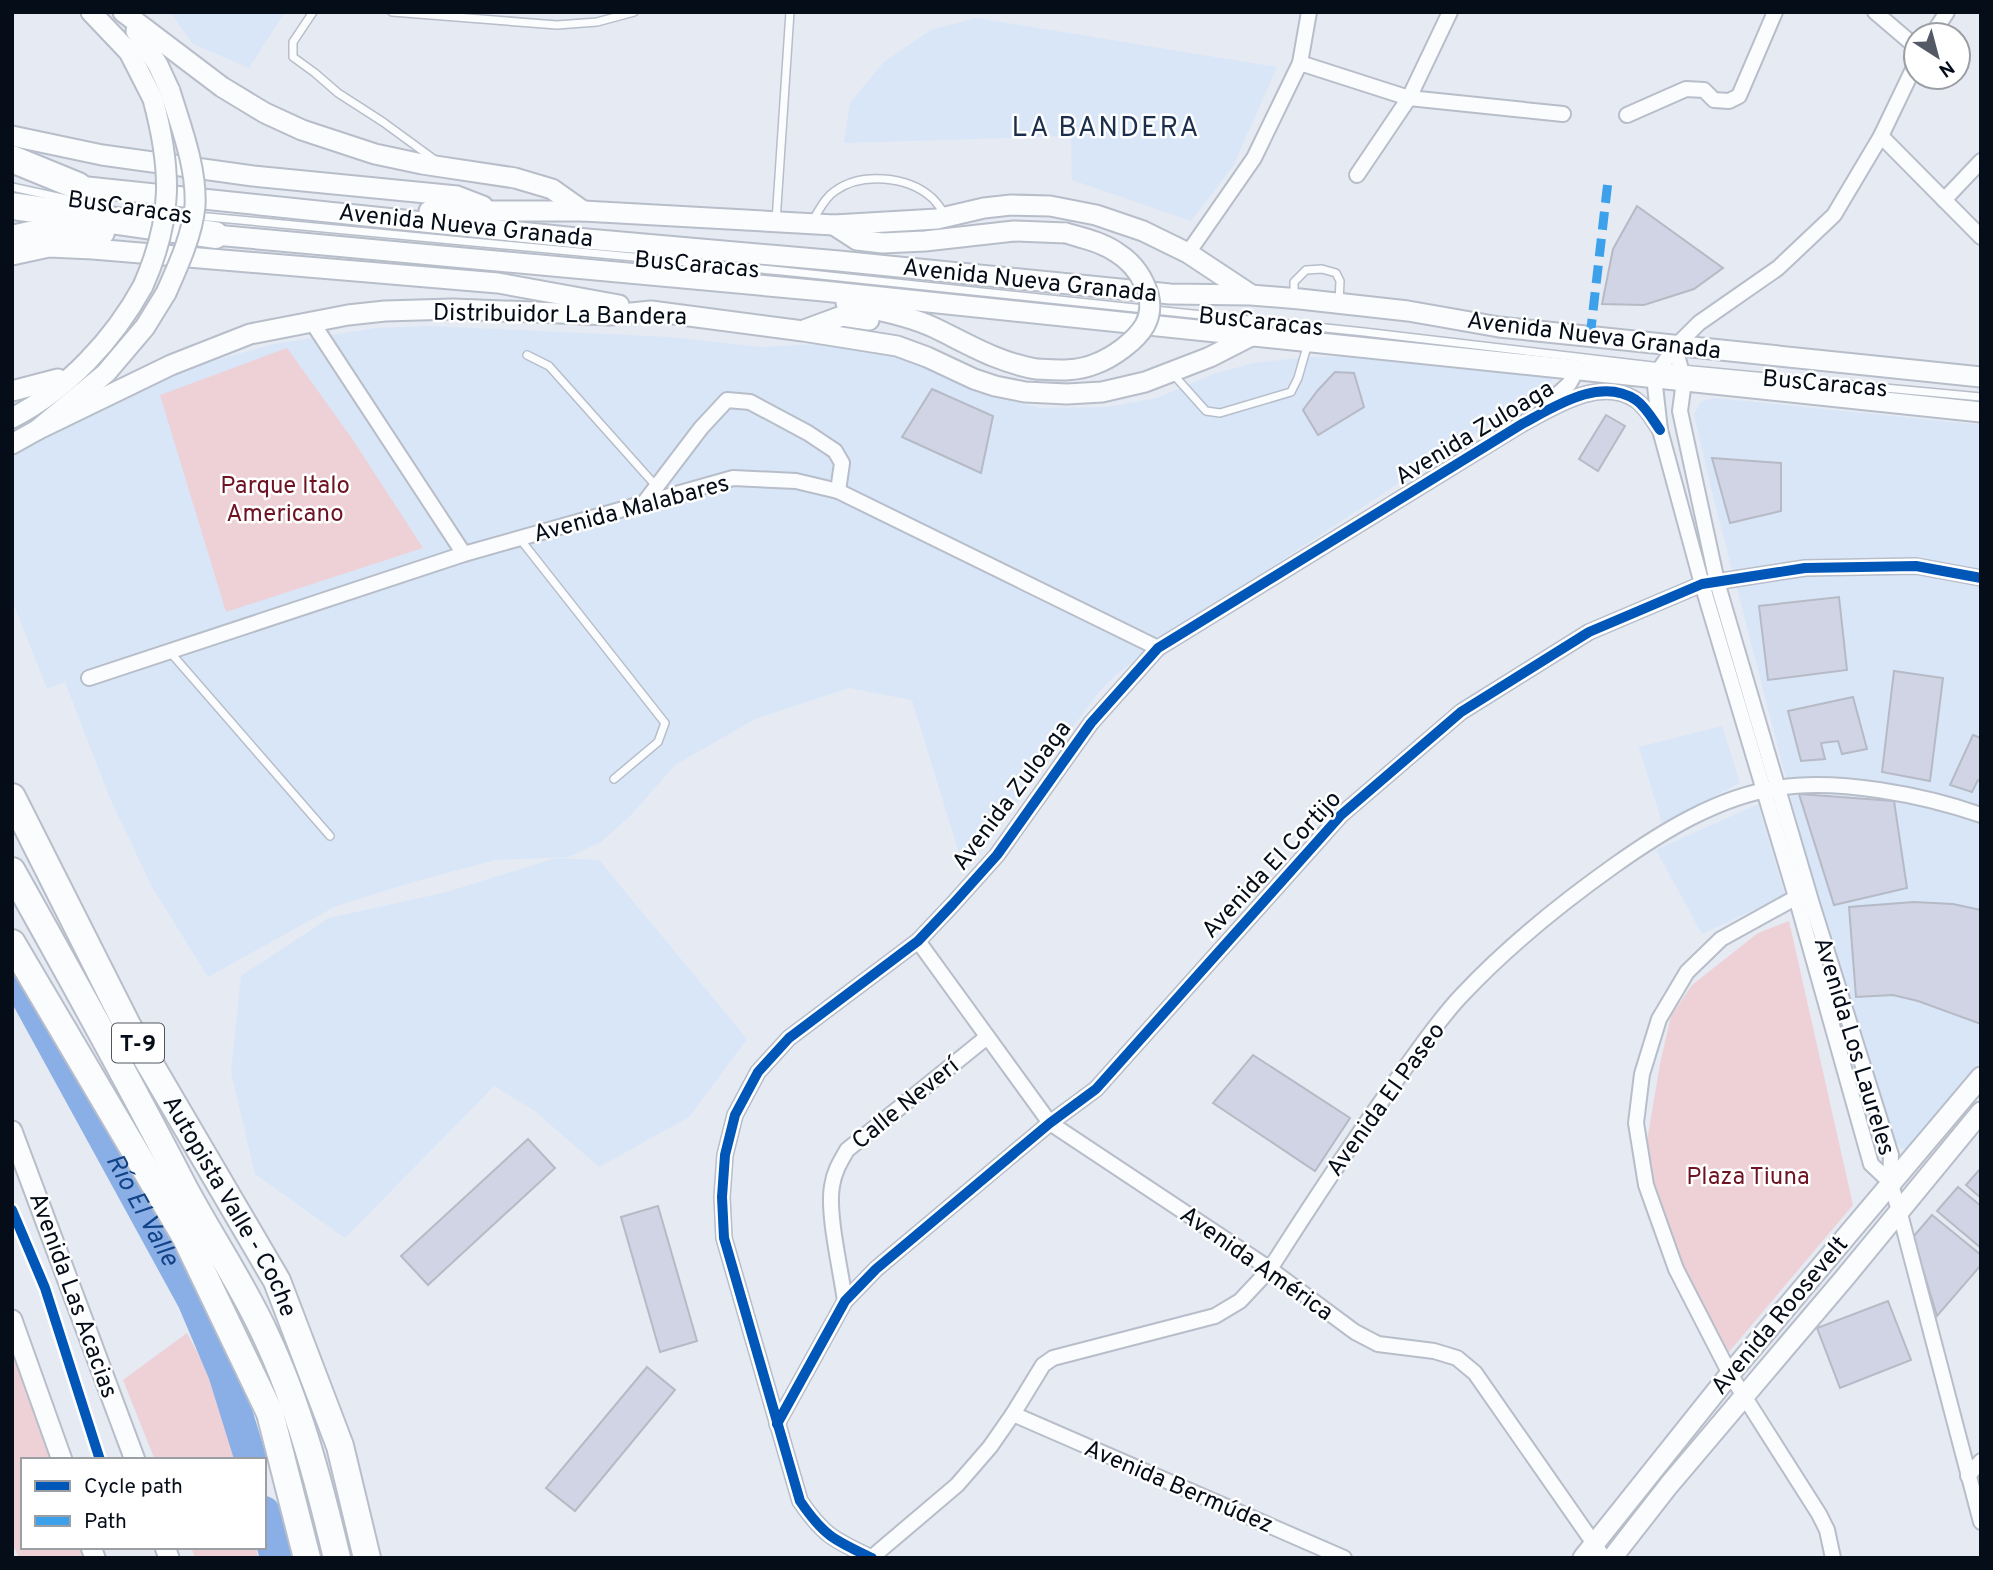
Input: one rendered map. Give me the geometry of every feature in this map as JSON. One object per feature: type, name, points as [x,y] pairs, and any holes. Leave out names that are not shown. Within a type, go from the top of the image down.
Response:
[{"type":"highway","points":[[12,159],[78,186]]},
{"type":"highway","points":[[12,179],[78,186]]},
{"type":"highway","points":[[12,206],[215,235]]},
{"type":"highway","points":[[12,239],[30,235],[87,232],[215,235]]},
{"type":"highway","name":"Autopista Valle - Coche","points":[[12,797],[127,1025],[277,1282],[340,1446],[367,1558]]},
{"type":"highway","points":[[12,871],[99,1025],[266,1335],[294,1406],[325,1507],[337,1558]]},
{"type":"highway","name":"T-9","points":[[12,943],[186,1238],[270,1413],[307,1558]]},
{"type":"main road","points":[[81,12],[116,37]]},
{"type":"main road","points":[[12,418],[76,374],[119,325],[143,286],[161,241],[167,200],[162,95],[116,37],[91,12]]},
{"type":"main road","points":[[12,444],[37,430],[106,373],[128,349],[166,293],[186,244],[195,206],[194,183],[187,150],[162,95],[147,46],[123,12]]},
{"type":"main road","points":[[123,12],[187,62],[265,113],[337,143],[375,154],[515,178],[552,189],[583,211]]},
{"type":"main road","points":[[12,136],[102,155],[253,176],[457,196],[494,210]]},
{"type":"main road","name":"Avenida Nueva Granada","points":[[78,186],[397,217],[587,239],[1170,294],[1294,298],[1408,311],[1499,327],[1981,377]]},
{"type":"main road","points":[[397,217],[420,211],[583,211],[834,225],[914,221],[1011,205],[1049,206],[1096,215],[1143,231],[1188,253],[1251,295]]},
{"type":"main road","points":[[823,291],[845,303],[934,327],[993,357],[1036,369],[1063,370],[1095,364],[1134,338],[1145,326],[1149,315],[1148,292],[1143,280],[1126,258],[1102,244],[1066,233],[1014,230],[925,241],[883,243],[857,240],[834,225]]},
{"type":"main road","name":"Avenida Nueva Granada","points":[[215,235],[823,291],[1577,370],[1658,372],[1981,412]]},
{"type":"main road","points":[[839,261],[891,258],[925,241]]},
{"type":"main road","points":[[12,255],[49,247],[93,249],[498,283],[651,311]]},
{"type":"main road","name":"Distribuidor La Bandera","points":[[37,430],[171,365],[250,334],[385,311],[519,311],[611,315],[651,311],[897,346],[974,379],[1025,392],[1067,394],[1102,392],[1145,382],[1252,335]]},
{"type":"main road","points":[[803,331],[842,316],[934,327]]},
{"type":"main road","points":[[12,391],[76,374]]},
{"type":"main road","name":"Avenida Roosevelt","points":[[1594,1553],[1730,1374],[1981,1077]]},
{"type":"main road","name":"Avenida Roosevelt","points":[[1612,1558],[1669,1485],[1981,1112]]},
{"type":"main road","name":"Avenida Las Acacias","points":[[12,1131],[134,1458]]},
{"type":"main road","points":[[12,1320],[61,1458]]},
{"type":"street","points":[[1188,253],[1254,158],[1300,63],[1309,12]]},
{"type":"street","points":[[1357,175],[1409,98],[1450,12]]},
{"type":"street","points":[[1627,115],[1686,89],[1704,90],[1714,100],[1729,101],[1738,96],[1775,12]]},
{"type":"street","points":[[1875,12],[1902,35]]},
{"type":"street","points":[[1300,63],[1409,98],[1563,114]]},
{"type":"street","points":[[1658,372],[1675,347],[1699,323],[1779,268],[1834,215],[1881,136],[1903,91]]},
{"type":"street","points":[[1881,136],[1981,237]]},
{"type":"street","points":[[1944,200],[1981,161]]},
{"type":"street","points":[[312,322],[464,554]]},
{"type":"street","points":[[1675,347],[1682,375]]},
{"type":"street","name":"Avenida Zuloaga","points":[[1522,424],[1569,384],[1577,370]]},
{"type":"street","name":"Avenida Los Laureles","points":[[1658,372],[1660,430],[1702,584],[1763,791],[1802,894],[1891,1155],[1890,1182]]},
{"type":"street","name":"Avenida Los Laureles","points":[[1682,375],[1680,411],[1717,582],[1778,788],[1802,894],[1871,1164],[1890,1182]]},
{"type":"street","name":"Avenida Zuloaga","points":[[872,1558],[836,1541],[817,1526],[800,1501],[724,1238],[722,1197],[725,1154],[735,1115],[758,1072],[789,1038],[918,941],[997,855],[1091,723],[1158,648],[1522,424],[1573,398],[1613,392],[1637,401],[1660,430]]},
{"type":"street","points":[[644,503],[701,428],[727,400],[750,402],[808,433],[835,451],[842,463],[838,491]]},
{"type":"street","name":"Avenida Malabares","points":[[89,678],[464,554],[733,478],[796,481],[838,491],[1158,648]]},
{"type":"street","name":"Avenida El Cortijo","points":[[777,1424],[845,1301],[876,1269],[1050,1123],[1096,1089],[1341,815],[1461,712],[1589,632],[1702,584],[1805,568],[1916,566],[1981,578]]},
{"type":"street","name":"Avenida El Paseo","points":[[872,1558],[957,1485],[1013,1415],[1043,1365],[1053,1358],[1215,1316],[1240,1301],[1270,1269],[1376,1108],[1459,998],[1555,909],[1644,845],[1694,817],[1778,788],[1810,786],[1864,789],[1954,806],[1981,815]]},
{"type":"street","points":[[1802,894],[1721,939],[1687,972],[1659,1020],[1642,1074],[1636,1123],[1646,1185],[1676,1269],[1730,1374],[1819,1514],[1827,1530],[1833,1558]]},
{"type":"street","name":"Avenida América","points":[[918,941],[1050,1123],[1270,1269],[1355,1332],[1378,1344],[1434,1351],[1457,1358],[1475,1373],[1594,1553]]},
{"type":"street","name":"Calle Neverí","points":[[845,1301],[832,1209],[831,1188],[836,1168],[847,1150],[987,1037]]},
{"type":"street","points":[[1890,1182],[1981,1521]]},
{"type":"street","name":"Avenida Bermúdez","points":[[1013,1415],[1344,1558]]},
{"type":"street","points":[[1968,1476],[1981,1461]]},
{"type":"lane","points":[[313,12],[293,42],[293,57],[338,93],[383,122],[443,167]]},
{"type":"lane","points":[[392,12],[557,25],[597,22],[634,12]]},
{"type":"lane","points":[[776,221],[790,12]]},
{"type":"lane","points":[[810,223],[832,192],[850,181],[878,179],[910,184],[932,197],[947,217]]},
{"type":"lane","name":"BusCaracas","points":[[12,187],[104,207]]},
{"type":"lane","name":"BusCaracas","points":[[118,209],[823,275],[1364,332],[1658,372]]},
{"type":"lane","name":"BusCaracas","points":[[215,235],[291,227]]},
{"type":"lane","points":[[1294,298],[1294,282],[1306,270],[1322,269],[1336,273],[1340,281],[1339,303]]},
{"type":"lane","points":[[1171,372],[1206,411],[1220,413],[1291,392],[1298,378],[1308,342]]},
{"type":"lane","points":[[527,355],[548,366],[657,487]]},
{"type":"lane","name":"BusCaracas","points":[[1682,375],[1981,397]]},
{"type":"lane","points":[[519,539],[665,723],[658,742],[614,779]]},
{"type":"lane","points":[[169,652],[330,836]]},
{"type":"shaded area","points":[[170,12],[285,12],[249,68],[193,44]]},
{"type":"shaded area","points":[[976,18],[1277,67],[1233,166],[1191,221],[1072,180],[1071,136],[844,143],[850,103],[884,62],[931,30]]},
{"type":"shaded area","points":[[429,326],[669,337],[761,347],[818,344],[872,348],[906,354],[984,390],[1041,408],[1108,407],[1157,398],[1213,374],[1254,363],[1307,357],[1366,357],[1546,367],[1555,374],[1550,384],[1174,631],[1117,674],[1098,693],[1010,812],[963,866],[912,700],[849,688],[755,719],[675,765],[630,816],[601,842],[568,857],[495,860],[334,907],[208,977],[152,887],[109,796],[65,682],[47,689],[12,600],[12,456],[71,421],[177,371],[274,344],[376,328]]},
{"type":"shaded area","points":[[1715,398],[1981,425],[1981,1061],[1907,1149],[1902,1149],[1891,1135],[1822,917],[1714,500],[1694,415],[1700,403]]},
{"type":"shaded area","points":[[1722,726],[1740,783],[1662,823],[1639,747]]},
{"type":"shaded area","points":[[1758,804],[1785,895],[1702,934],[1656,850]]},
{"type":"shaded area","points":[[556,858],[599,860],[747,1039],[689,1117],[599,1167],[535,1111],[494,1086],[345,1238],[255,1174],[231,1072],[241,976],[329,918],[447,892]]},
{"type":"green space","name":"Parque Italo Americano","points":[[287,348],[351,437],[423,548],[226,612],[160,395]]},
{"type":"green space","name":"Plaza Tiuna","points":[[1789,921],[1853,1205],[1728,1353],[1688,1285],[1652,1183],[1647,1141],[1671,1016],[1692,985],[1758,933]]},
{"type":"green space","points":[[187,1333],[228,1410],[238,1458],[154,1458],[123,1380]]},
{"type":"green space","points":[[12,1346],[51,1458],[21,1458],[21,1549],[81,1549],[83,1558],[19,1558],[12,1543]]},
{"type":"green space","points":[[192,1549],[256,1549],[258,1558],[195,1558]]},
{"type":"building","points":[[1637,206],[1723,268],[1694,289],[1644,305],[1602,304],[1613,249]]},
{"type":"building","points":[[1335,372],[1354,373],[1364,407],[1318,435],[1303,410]]},
{"type":"building","points":[[932,389],[993,416],[981,473],[902,437]]},
{"type":"building","points":[[1606,415],[1625,426],[1598,471],[1579,459]]},
{"type":"building","points":[[1712,458],[1781,463],[1781,511],[1730,523]]},
{"type":"building","points":[[1839,597],[1847,670],[1768,680],[1759,606]]},
{"type":"building","points":[[1894,671],[1943,678],[1930,781],[1882,772]]},
{"type":"building","points":[[1853,697],[1867,749],[1842,754],[1838,741],[1821,743],[1825,759],[1801,761],[1788,711]]},
{"type":"building","points":[[1973,735],[1981,738],[1981,781],[1978,780],[1972,792],[1950,785]]},
{"type":"building","points":[[1799,794],[1894,801],[1907,888],[1834,905]]},
{"type":"building","points":[[1914,902],[1953,904],[1981,910],[1981,1024],[1918,1001],[1893,995],[1856,997],[1849,907]]},
{"type":"building","points":[[1253,1055],[1350,1118],[1315,1171],[1213,1103]]},
{"type":"building","points":[[528,1139],[555,1168],[428,1285],[401,1256]]},
{"type":"building","points":[[1981,1168],[1981,1198],[1966,1185]]},
{"type":"building","points":[[1958,1187],[1981,1206],[1981,1248],[1937,1211]]},
{"type":"building","points":[[658,1206],[697,1341],[660,1352],[621,1217]]},
{"type":"building","points":[[1932,1215],[1981,1255],[1981,1265],[1937,1316],[1913,1237]]},
{"type":"building","points":[[1888,1301],[1911,1360],[1840,1388],[1817,1328]]},
{"type":"building","points":[[647,1367],[675,1390],[575,1511],[546,1488]]},
{"type":"waterway","name":"Río El Valle","points":[[12,970],[193,1300],[224,1373],[250,1458]]},
{"type":"waterway","name":"Río El Valle","points":[[266,1520],[276,1558]]},
{"type":"marked path","points":[[1590,337],[1608,181]]},
{"type":"cycle path","points":[[872,1558],[823,1530],[800,1501],[724,1238],[722,1197],[725,1155],[735,1115],[758,1072],[789,1038],[918,941],[953,904],[997,855],[1091,723],[1158,648],[1522,424],[1563,403],[1593,393],[1622,393],[1640,403],[1660,430]]},
{"type":"cycle path","points":[[777,1424],[845,1301],[876,1269],[1050,1123],[1096,1089],[1341,815],[1461,712],[1589,632],[1702,584],[1805,568],[1916,566],[1981,578]]},
{"type":"cycle path","points":[[12,1210],[45,1288],[99,1458]]},
{"type":"district","name":"LA BANDERA","points":[[1106,126]]}]
